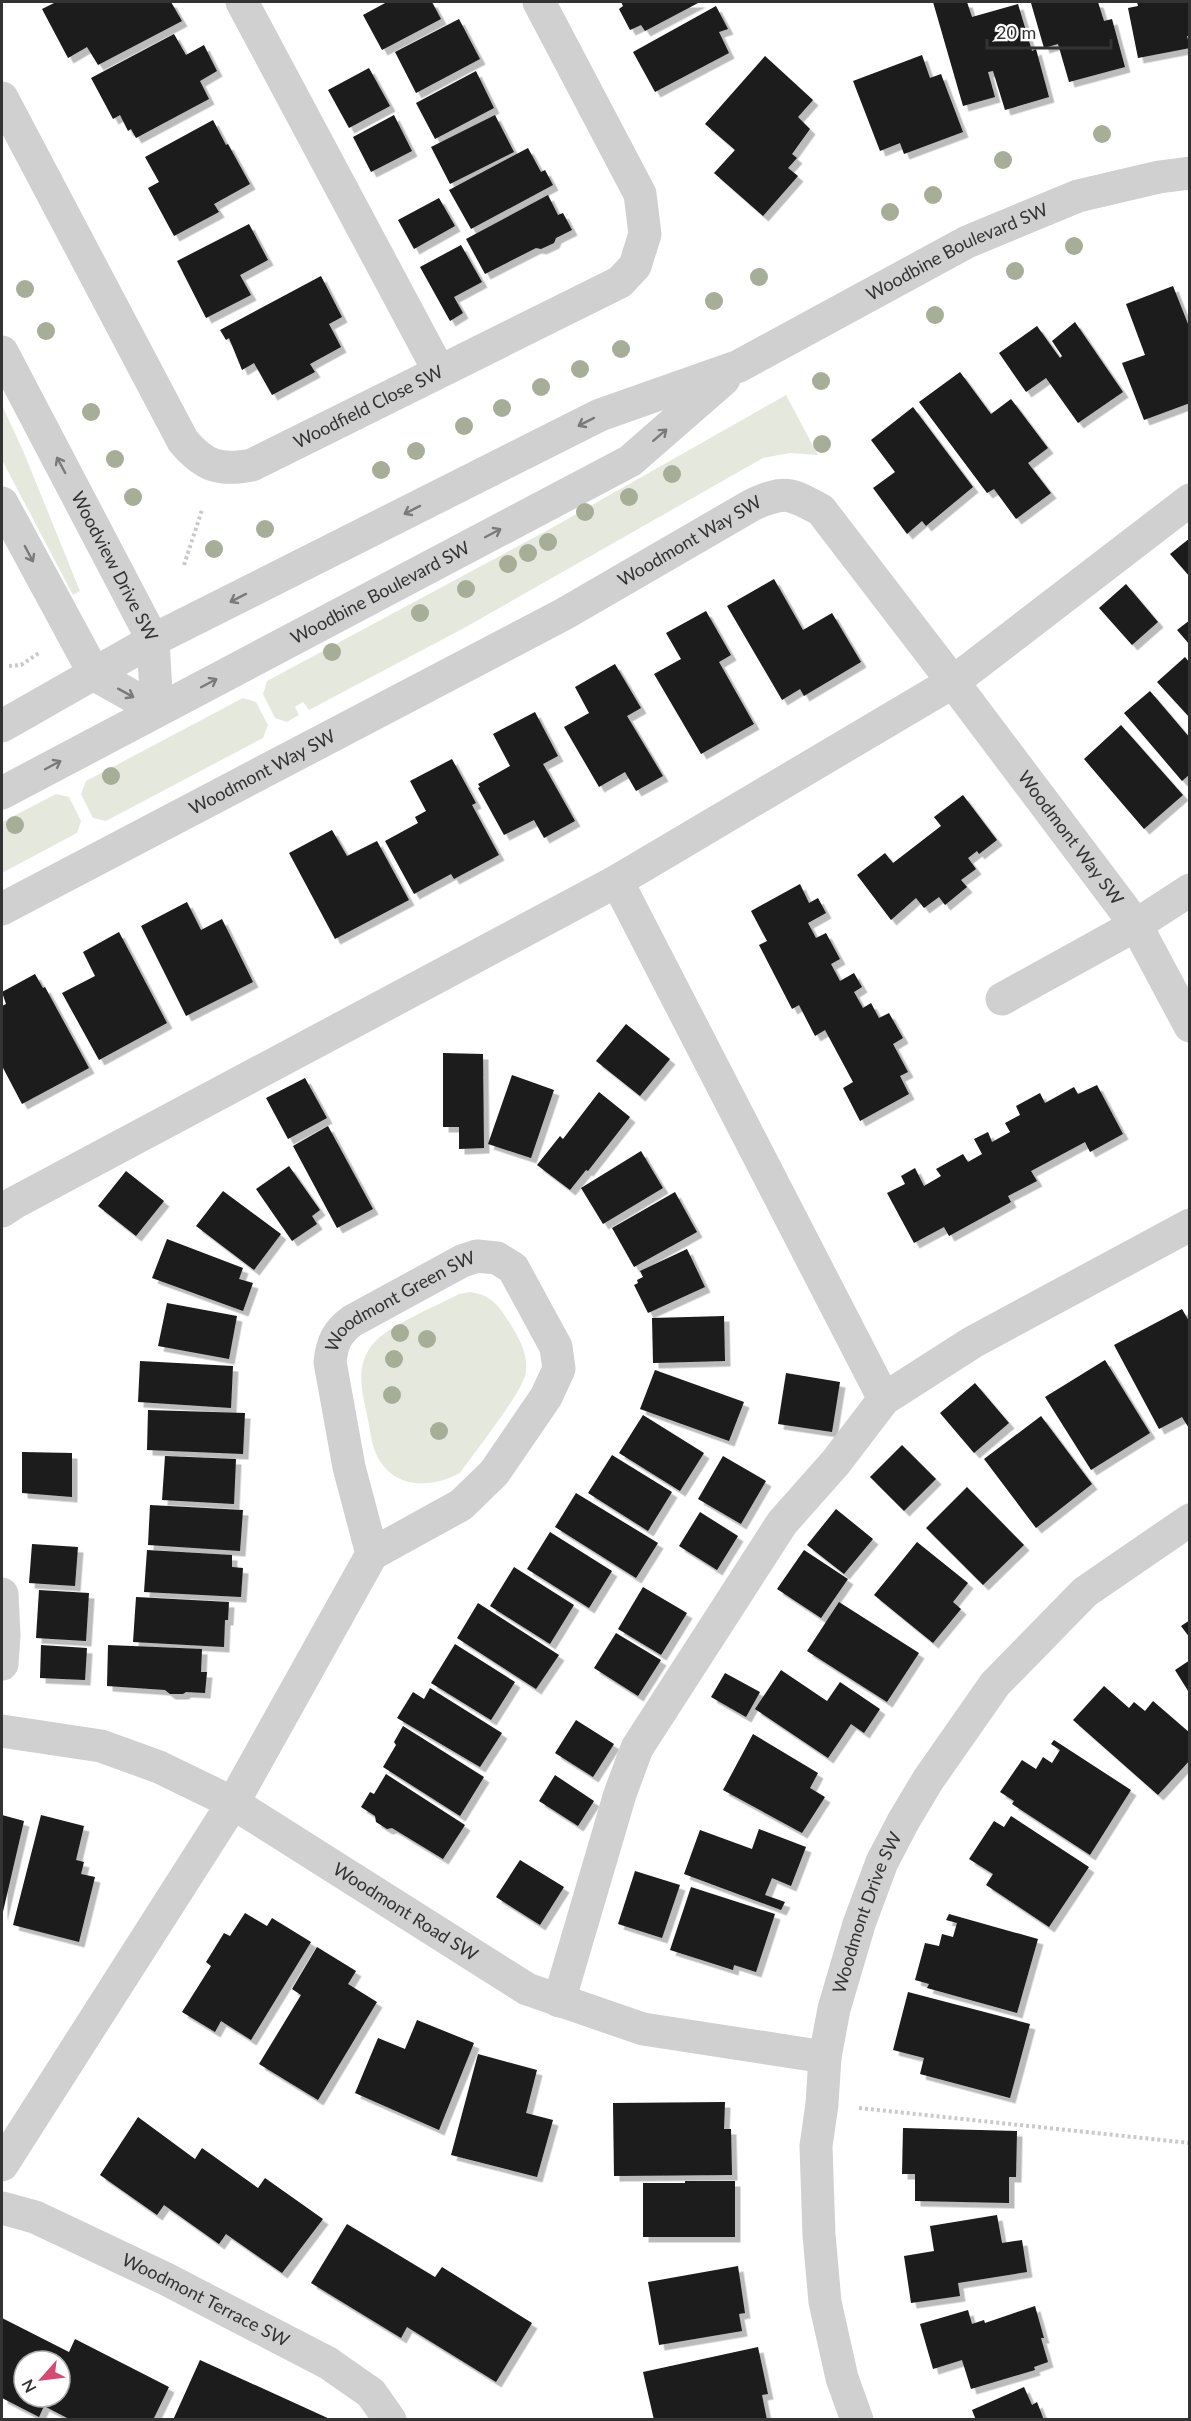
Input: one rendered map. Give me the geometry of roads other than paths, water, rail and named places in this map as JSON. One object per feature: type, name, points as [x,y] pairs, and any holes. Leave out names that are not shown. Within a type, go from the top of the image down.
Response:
[{"type":"street","points":[[242,2],[439,371]]},
{"type":"street","name":"Woodfield Close SW","points":[[2,98],[183,441],[196,456],[214,466],[231,468],[252,465],[620,282],[634,266],[645,234],[640,194],[539,2]]},
{"type":"street","name":"Woodbine Boulevard SW","points":[[2,726],[153,640],[600,415],[739,366],[967,242],[1078,196],[1159,177],[1190,173]]},
{"type":"street","name":"Woodview Drive SW","points":[[2,352],[153,640],[157,710]]},
{"type":"street","name":"Woodbine Boulevard SW","points":[[2,792],[630,461],[739,366]]},
{"type":"street","name":"Woodmont Way SW","points":[[2,909],[564,614],[752,505],[775,495],[798,497],[821,510],[1136,925],[1190,1026]]},
{"type":"street","points":[[2,1211],[24,1197],[617,881],[953,682],[1190,500]]},
{"type":"street","points":[[2,503],[95,675],[157,710]]},
{"type":"street","points":[[617,881],[884,1399]]},
{"type":"street","points":[[1002,999],[1136,925],[1190,890]]},
{"type":"street","points":[[560,2001],[620,1794],[637,1748],[782,1524],[836,1462],[884,1399],[973,1342],[1190,1225]]},
{"type":"street","name":"Woodmont Green SW","points":[[477,1256],[497,1258],[513,1268],[556,1347],[559,1369],[546,1397],[494,1473],[461,1505],[372,1554],[349,1467],[330,1362],[331,1346],[340,1330],[352,1321],[462,1261],[477,1256]]},
{"type":"street","name":"Woodmont Drive SW","points":[[857,2420],[842,2379],[825,2302],[819,2235],[816,2146],[825,2057],[834,2009],[859,1924],[882,1862],[928,1780],[995,1684],[1085,1592],[1190,1520]]},
{"type":"street","points":[[2,2165],[233,1803],[372,1554]]},
{"type":"street","points":[[2,1594],[4,1635],[2,1664]]},
{"type":"street","name":"Woodmont Road SW","points":[[2,1731],[101,1746],[159,1767],[233,1803],[527,1989],[643,2029],[825,2057]]},
{"type":"street","name":"Woodmont Terrace SW","points":[[2,2208],[35,2217],[166,2279],[328,2363],[371,2393],[390,2420]]}]
